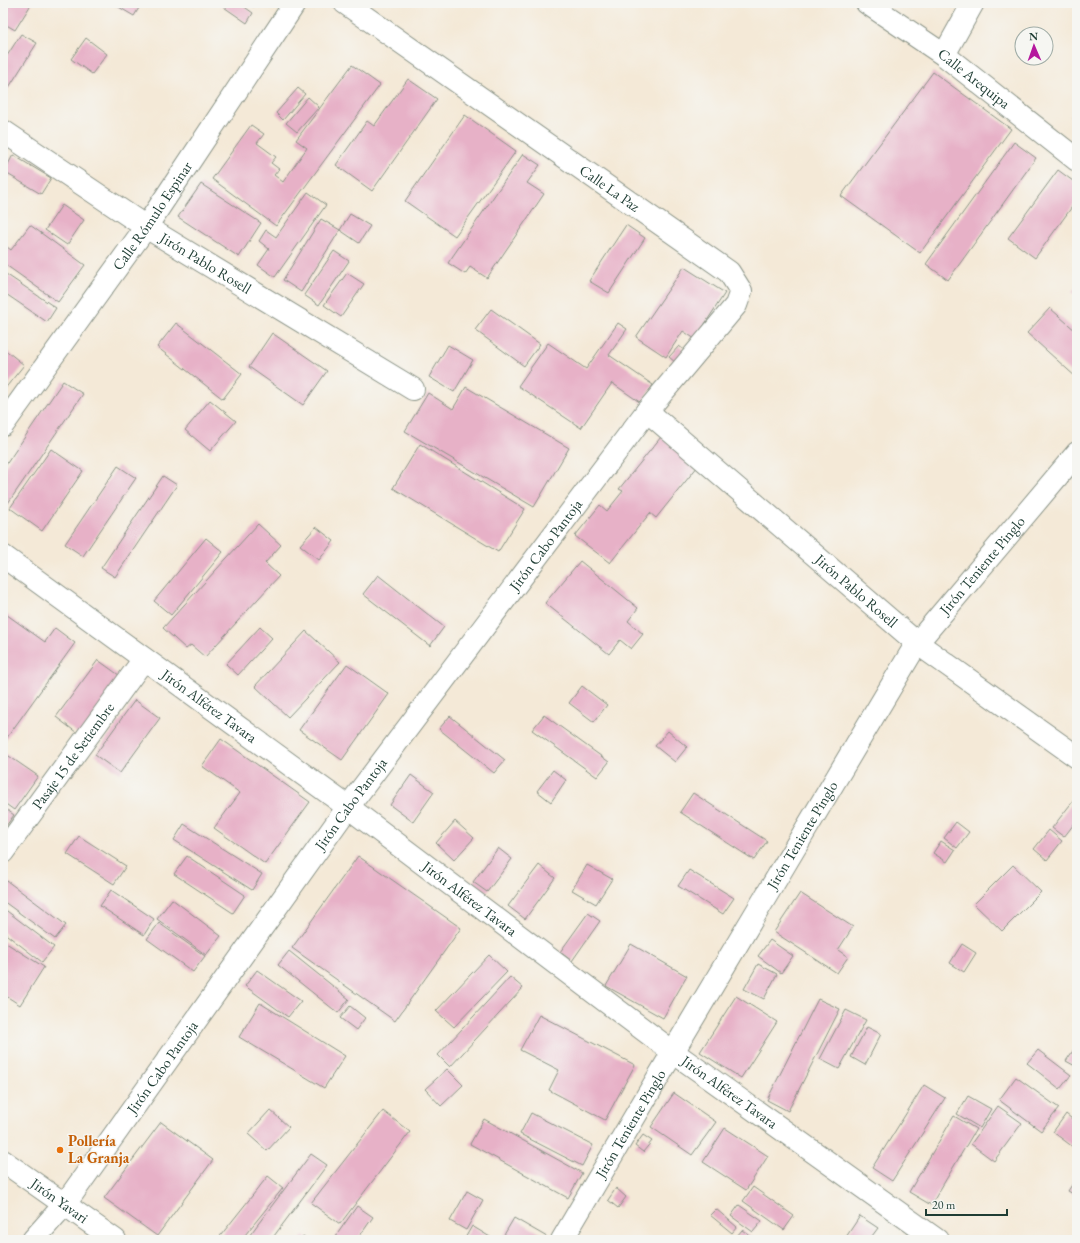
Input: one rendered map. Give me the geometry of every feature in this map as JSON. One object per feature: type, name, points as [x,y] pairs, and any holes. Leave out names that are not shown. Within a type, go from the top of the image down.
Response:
[{"type":"street","name":"Calle Rómulo Espinar","points":[[3,425],[146,227],[295,3]]},
{"type":"street","name":"Calle La Paz","points":[[345,3],[729,272],[741,291],[736,305],[646,411]]},
{"type":"street","name":"Calle Arequipa","points":[[867,3],[944,54],[1077,160]]},
{"type":"street","points":[[944,54],[973,3]]},
{"type":"street","name":"Jirón Pablo Rosell","points":[[3,131],[146,227],[413,389]]},
{"type":"street","name":"Jirón Pablo Rosell","points":[[646,411],[917,644],[1077,757]]},
{"type":"street","name":"Jirón Cabo Pantoja","points":[[33,1240],[64,1204],[348,807],[646,411]]},
{"type":"street","name":"Jirón Teniente Pinglo","points":[[562,1240],[917,644],[1077,453]]},
{"type":"street","name":"Jirón Alférez Tavara","points":[[3,556],[348,807],[673,1052],[937,1240]]},
{"type":"street","name":"Pasaje 15 de Setiembre","points":[[3,852],[144,659]]},
{"type":"street","name":"Jirón Yavari","points":[[3,1161],[115,1240]]},
{"type":"building","points":[[3,3],[32,3],[15,30],[3,23]]},
{"type":"building","points":[[112,3],[142,3],[134,16]]},
{"type":"building","points":[[218,3],[239,3],[253,13],[247,23]]},
{"type":"building","points":[[248,3],[257,3],[254,7]]},
{"type":"building","points":[[21,34],[37,43],[6,92],[3,90],[3,62]]},
{"type":"building","points":[[86,38],[107,54],[92,74],[71,59]]},
{"type":"building","points":[[352,65],[380,85],[276,226],[212,179],[251,125],[264,134],[257,143],[276,157],[271,163],[279,169],[274,175],[283,182],[307,148],[296,140]]},
{"type":"building","points":[[933,72],[1011,129],[920,253],[841,196]]},
{"type":"building","points":[[408,79],[437,99],[372,191],[336,165],[367,121],[374,126]]},
{"type":"building","points":[[298,88],[305,94],[283,120],[276,113]]},
{"type":"building","points":[[308,97],[319,107],[297,132],[286,123]]},
{"type":"building","points":[[1077,113],[1077,122],[1073,119]]},
{"type":"building","points":[[465,115],[516,151],[455,236],[405,201]]},
{"type":"building","points":[[1014,142],[1036,158],[948,280],[926,264]]},
{"type":"building","points":[[523,154],[540,165],[527,183],[544,194],[487,278],[470,267],[465,274],[448,263]]},
{"type":"building","points":[[13,155],[51,178],[41,194],[4,172]]},
{"type":"building","points":[[1058,170],[1077,184],[1077,200],[1035,258],[1008,238]]},
{"type":"building","points":[[201,184],[261,223],[239,257],[178,217]]},
{"type":"building","points":[[308,192],[326,205],[275,277],[258,265],[269,249],[259,241],[266,230],[276,237]]},
{"type":"building","points":[[62,205],[84,220],[67,245],[45,230]]},
{"type":"building","points":[[350,214],[370,226],[359,243],[340,230]]},
{"type":"building","points":[[321,219],[340,230],[301,292],[283,280]]},
{"type":"building","points":[[30,225],[85,265],[58,302],[3,263],[3,244],[11,250]]},
{"type":"building","points":[[626,225],[645,238],[609,293],[589,281]]},
{"type":"building","points":[[334,251],[349,261],[319,305],[304,295]]},
{"type":"building","points":[[684,267],[725,293],[695,339],[683,331],[666,357],[636,337]]},
{"type":"building","points":[[3,272],[56,308],[47,322],[3,292]]},
{"type":"building","points":[[347,273],[364,284],[341,317],[324,305]]},
{"type":"building","points":[[1077,286],[1077,296],[1072,292]]},
{"type":"building","points":[[1050,308],[1077,332],[1077,378],[1027,333]]},
{"type":"building","points":[[491,309],[540,344],[524,366],[475,330]]},
{"type":"building","points":[[176,323],[242,374],[223,399],[157,347]]},
{"type":"building","points":[[618,323],[627,329],[609,355],[653,385],[641,403],[612,383],[581,428],[518,386],[548,343],[586,369]]},
{"type":"building","points":[[272,333],[327,371],[303,405],[249,367]]},
{"type":"building","points":[[448,345],[473,360],[454,392],[429,377]]},
{"type":"building","points":[[679,346],[693,357],[683,369],[669,357]]},
{"type":"building","points":[[3,348],[24,365],[3,391]]},
{"type":"building","points":[[63,381],[83,394],[6,506],[3,504],[3,469]]},
{"type":"building","points":[[466,387],[569,448],[534,507],[405,431],[428,393],[453,409]]},
{"type":"building","points":[[210,400],[236,421],[210,451],[185,430]]},
{"type":"building","points":[[661,437],[698,466],[656,518],[650,513],[610,563],[575,536],[600,505],[607,511],[623,491],[619,489]]},
{"type":"building","points":[[420,444],[525,509],[498,552],[393,488]]},
{"type":"building","points":[[51,449],[83,471],[42,531],[10,508]]},
{"type":"building","points":[[118,466],[136,478],[83,556],[65,544]]},
{"type":"building","points":[[163,476],[177,485],[115,577],[101,568]]},
{"type":"building","points":[[258,524],[281,545],[265,563],[279,576],[205,657],[191,645],[186,649],[163,628]]},
{"type":"building","points":[[316,527],[334,541],[319,560],[300,545]]},
{"type":"building","points":[[206,538],[223,552],[171,615],[154,601]]},
{"type":"building","points":[[580,561],[638,608],[628,621],[643,634],[631,649],[620,640],[609,654],[545,603]]},
{"type":"building","points":[[378,575],[444,627],[430,646],[363,594]]},
{"type":"building","points":[[3,612],[45,642],[55,628],[75,643],[3,743]]},
{"type":"building","points":[[260,627],[272,638],[238,675],[226,664]]},
{"type":"building","points":[[306,631],[340,662],[288,717],[255,686]]},
{"type":"building","points":[[98,660],[123,678],[81,736],[56,717]]},
{"type":"building","points":[[347,664],[389,694],[342,760],[299,730]]},
{"type":"building","points":[[582,686],[607,705],[594,722],[569,703]]},
{"type":"building","points":[[135,700],[160,718],[120,773],[95,755]]},
{"type":"building","points":[[544,715],[609,762],[597,777],[532,730]]},
{"type":"building","points":[[450,716],[505,760],[494,773],[439,729]]},
{"type":"building","points":[[668,731],[687,747],[675,762],[655,746]]},
{"type":"building","points":[[221,739],[310,802],[265,864],[214,828],[240,793],[202,766]]},
{"type":"building","points":[[3,752],[38,776],[14,810],[3,802]]},
{"type":"building","points":[[553,770],[566,780],[551,802],[537,791]]},
{"type":"building","points":[[411,775],[434,792],[413,822],[390,805]]},
{"type":"building","points":[[693,793],[767,841],[754,860],[680,812]]},
{"type":"building","points":[[1077,796],[1077,820],[1064,837],[1052,828]]},
{"type":"building","points":[[3,807],[14,815],[3,830]]},
{"type":"building","points":[[455,821],[474,838],[454,860],[436,843]]},
{"type":"building","points":[[956,822],[969,832],[957,848],[944,838]]},
{"type":"building","points":[[184,824],[262,874],[252,890],[174,840]]},
{"type":"building","points":[[1049,830],[1062,841],[1047,860],[1034,849]]},
{"type":"building","points":[[79,836],[126,866],[114,884],[67,854]]},
{"type":"building","points":[[941,841],[955,850],[947,862],[933,853]]},
{"type":"building","points":[[498,848],[512,859],[487,892],[473,882]]},
{"type":"building","points":[[187,856],[245,895],[233,913],[174,874]]},
{"type":"building","points":[[358,856],[461,928],[395,1021],[292,948]]},
{"type":"building","points":[[539,865],[555,878],[525,919],[508,906]]},
{"type":"building","points":[[587,865],[612,879],[596,904],[572,890]]},
{"type":"building","points":[[1013,865],[1041,892],[1002,931],[974,904]]},
{"type":"building","points":[[689,870],[734,898],[723,914],[678,886]]},
{"type":"building","points":[[7,881],[66,925],[55,939],[3,901],[3,886]]},
{"type":"building","points":[[111,890],[154,919],[144,935],[100,906]]},
{"type":"building","points":[[800,893],[853,927],[838,950],[848,957],[837,973],[774,932]]},
{"type":"building","points":[[172,899],[221,936],[206,955],[157,919]]},
{"type":"building","points":[[3,908],[54,947],[42,962],[3,932]]},
{"type":"building","points":[[588,913],[600,921],[572,961],[560,952]]},
{"type":"building","points":[[159,923],[205,956],[193,972],[147,939]]},
{"type":"building","points":[[770,940],[793,956],[781,973],[758,956]]},
{"type":"building","points":[[3,941],[44,967],[20,1005],[3,994]]},
{"type":"building","points":[[631,944],[687,976],[663,1018],[606,986]]},
{"type":"building","points":[[962,944],[976,953],[964,972],[950,963]]},
{"type":"building","points":[[289,951],[349,999],[338,1013],[278,965]]},
{"type":"building","points":[[489,955],[507,972],[454,1027],[436,1011]]},
{"type":"building","points":[[1077,961],[1077,969],[1073,966]]},
{"type":"building","points":[[758,964],[777,974],[764,999],[744,989]]},
{"type":"building","points":[[257,970],[301,1001],[288,1017],[245,986]]},
{"type":"building","points":[[510,977],[523,988],[450,1067],[438,1055]]},
{"type":"building","points":[[736,996],[777,1022],[741,1078],[700,1052]]},
{"type":"building","points":[[818,999],[840,1009],[788,1111],[767,1100]]},
{"type":"building","points":[[260,1003],[345,1056],[324,1088],[239,1037]]},
{"type":"building","points":[[350,1006],[365,1018],[356,1030],[340,1018]]},
{"type":"building","points":[[846,1010],[866,1020],[839,1069],[820,1059]]},
{"type":"building","points":[[539,1015],[635,1065],[605,1120],[549,1090],[559,1070],[520,1050]]},
{"type":"building","points":[[867,1027],[881,1034],[865,1065],[851,1057]]},
{"type":"building","points":[[1077,1045],[1077,1067],[1066,1061]]},
{"type":"building","points":[[1038,1050],[1071,1075],[1060,1089],[1027,1063]]},
{"type":"building","points":[[447,1069],[463,1085],[441,1106],[425,1089]]},
{"type":"building","points":[[1016,1077],[1059,1108],[1041,1131],[999,1100]]},
{"type":"building","points":[[924,1085],[945,1098],[892,1181],[872,1168]]},
{"type":"building","points":[[674,1093],[716,1122],[692,1155],[651,1127]]},
{"type":"building","points":[[968,1096],[991,1109],[980,1128],[957,1114]]},
{"type":"building","points":[[998,1106],[1022,1123],[994,1161],[971,1144]]},
{"type":"building","points":[[270,1110],[289,1127],[267,1151],[248,1134]]},
{"type":"building","points":[[383,1111],[410,1132],[340,1224],[311,1203]]},
{"type":"building","points":[[531,1113],[593,1145],[582,1166],[520,1134]]},
{"type":"building","points":[[1066,1114],[1077,1123],[1077,1150],[1053,1132]]},
{"type":"building","points":[[954,1116],[976,1129],[931,1205],[909,1192]]},
{"type":"building","points":[[484,1119],[582,1173],[568,1198],[470,1144]]},
{"type":"building","points":[[161,1122],[213,1160],[157,1236],[104,1198]]},
{"type":"building","points":[[725,1128],[768,1156],[746,1190],[703,1162]]},
{"type":"building","points":[[643,1135],[652,1141],[643,1152],[635,1146]]},
{"type":"building","points":[[311,1154],[327,1165],[271,1240],[246,1240]]},
{"type":"building","points":[[268,1176],[283,1188],[241,1240],[217,1240]]},
{"type":"building","points":[[1077,1177],[1077,1196],[1068,1191]]},
{"type":"building","points":[[753,1187],[794,1216],[784,1230],[743,1201]]},
{"type":"building","points":[[616,1188],[626,1197],[618,1208],[608,1200]]},
{"type":"building","points":[[467,1191],[483,1200],[466,1230],[450,1221]]},
{"type":"building","points":[[739,1205],[762,1221],[753,1232],[731,1216]]},
{"type":"building","points":[[357,1206],[373,1217],[357,1240],[333,1240]]},
{"type":"building","points":[[716,1209],[737,1227],[732,1233],[710,1215]]},
{"type":"building","points":[[860,1216],[878,1228],[869,1240],[844,1240]]},
{"type":"building","points":[[514,1218],[547,1237],[545,1240],[501,1240]]},
{"type":"building","points":[[472,1226],[495,1240],[464,1240]]},
{"type":"building","points":[[742,1230],[756,1240],[742,1240],[737,1236]]},
{"type":"building","points":[[303,1236],[309,1240],[300,1240]]},
{"type":"place","name":"Pollería La Granja","points":[[60,1150]]}]
